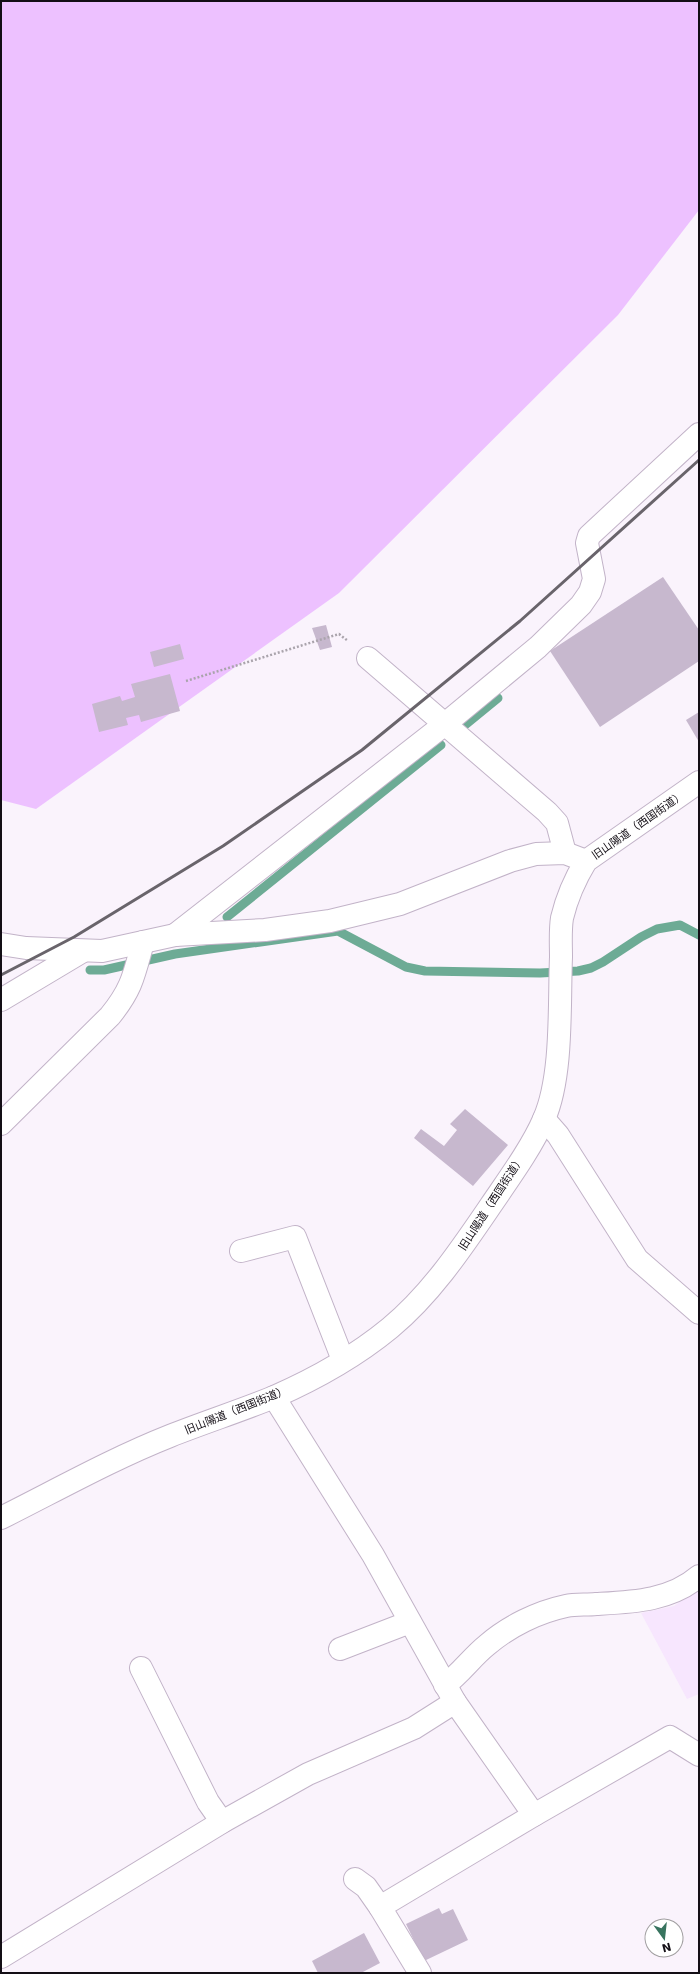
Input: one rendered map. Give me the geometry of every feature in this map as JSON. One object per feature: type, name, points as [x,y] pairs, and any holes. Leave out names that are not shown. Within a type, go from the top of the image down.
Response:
[{"type":"street","points":[[1,944],[26,948],[140,955],[175,935],[445,724],[538,647],[581,605],[590,592],[594,579],[587,543],[589,536],[699,434]]},
{"type":"street","points":[[368,658],[547,812],[557,823],[565,853]]},
{"type":"street","name":"旧山陽道（西国街道）","points":[[1,1518],[169,1436],[274,1397],[343,1360],[389,1329],[410,1310],[456,1256],[514,1171],[544,1119],[554,1083],[557,1057],[562,920],[570,890],[586,861],[699,782]]},
{"type":"street","points":[[175,935],[265,930],[330,921],[400,904],[510,861],[536,854],[565,853],[586,861]]},
{"type":"street","points":[[1,1000],[83,952]]},
{"type":"street","points":[[1,1124],[110,1016],[124,999],[140,955]]},
{"type":"street","points":[[544,1119],[558,1135],[637,1259],[699,1314]]},
{"type":"street","points":[[241,1251],[295,1237],[343,1360]]},
{"type":"street","points":[[274,1397],[373,1555],[450,1693],[534,1815]]},
{"type":"street","points":[[1,1957],[222,1822],[308,1774],[414,1728],[450,1693],[458,1675],[487,1645],[515,1625],[541,1614],[566,1606],[632,1602],[660,1597],[689,1584],[699,1576]]},
{"type":"street","points":[[340,1649],[410,1622]]},
{"type":"street","points":[[141,1668],[208,1802],[222,1822]]},
{"type":"street","points":[[380,1907],[534,1815],[670,1737],[699,1755]]},
{"type":"street","points":[[355,1879],[366,1887],[380,1907],[420,1973]]},
{"type":"path","points":[[186,681],[331,636]]},
{"type":"shaded area","points":[[1,1],[699,1],[699,210],[618,315],[339,593],[36,809],[1,800]]},
{"type":"shaded area","points":[[699,1589],[699,1694],[687,1699],[641,1613],[674,1606]]},
{"type":"building","points":[[663,577],[699,630],[699,661],[600,727],[550,651]]},
{"type":"building","points":[[326,625],[332,647],[320,650],[312,628]]},
{"type":"building","points":[[180,644],[184,659],[154,667],[150,652]]},
{"type":"building","points":[[170,674],[180,711],[141,722],[139,715],[126,718],[128,725],[99,732],[92,704],[120,696],[122,701],[135,697],[131,684]]},
{"type":"building","points":[[699,712],[699,742],[686,720]]},
{"type":"building","points":[[465,1109],[508,1145],[473,1186],[414,1138],[421,1129],[444,1146],[457,1130],[450,1124]]},
{"type":"building","points":[[439,1908],[442,1914],[453,1909],[468,1940],[424,1961],[406,1924]]},
{"type":"building","points":[[364,1933],[380,1963],[361,1973],[318,1973],[312,1961]]},
{"type":"waterway","points":[[465,725],[498,698]]},
{"type":"waterway","points":[[227,917],[441,745]]},
{"type":"waterway","points":[[90,970],[104,970],[175,954],[338,931],[406,967],[425,971],[540,973],[578,971],[591,968],[603,962],[641,937],[657,929],[680,925],[699,935]]},
{"type":"railway","points":[[1,975],[74,937],[223,846],[362,750],[520,621],[699,460]]}]
